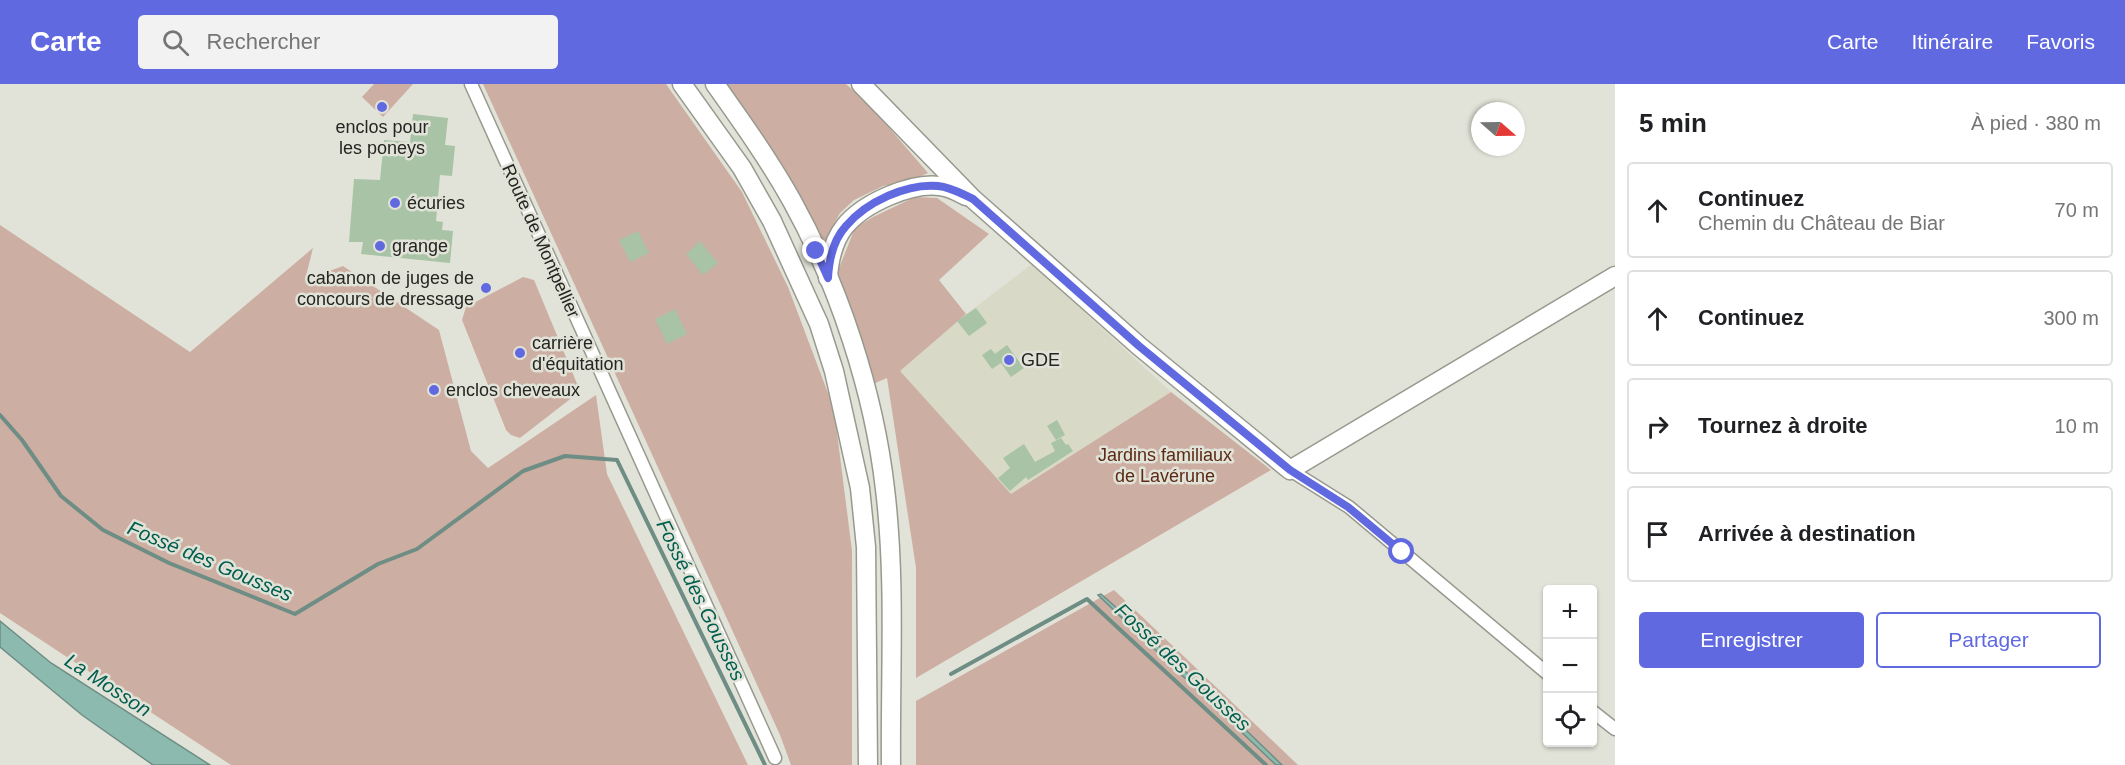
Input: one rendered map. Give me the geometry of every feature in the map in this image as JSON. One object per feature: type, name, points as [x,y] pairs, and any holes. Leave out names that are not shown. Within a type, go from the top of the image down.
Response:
[{"type":"main road","points":[[682,84],[742,168],[772,221],[819,324],[834,371],[860,489],[866,547],[868,765]]},
{"type":"main road","points":[[715,84],[761,150],[793,203],[828,278],[852,341],[864,386],[885,488],[891,570],[891,765]]},
{"type":"main road","points":[[861,84],[973,199],[1139,346],[1290,470],[1615,276]]},
{"type":"main road","points":[[935,160],[940,186]]},
{"type":"main road","points":[[828,278],[829,262],[836,241],[845,226],[866,208],[894,194],[923,186],[940,186],[973,199]]},
{"type":"street","name":"Route de Montpellier","points":[[471,84],[775,758]]},
{"type":"street","points":[[1290,470],[1348,507],[1543,670]]},
{"type":"street","points":[[1597,714],[1615,729]]},
{"type":"shaded area","points":[[1032,264],[1171,392],[1011,494],[899,371],[957,321]]},
{"type":"green space","name":"enclos pour les poneys","points":[[374,84],[413,84],[383,117],[362,97]]},
{"type":"green space","points":[[483,84],[666,84],[742,192],[788,287],[834,409],[852,551],[852,765],[791,765],[780,735]]},
{"type":"green space","points":[[725,84],[846,84],[873,109],[928,173],[907,182],[883,186],[854,200],[840,213],[824,242],[785,171]]},
{"type":"green space","name":"Jardins familiaux de Lavérune","points":[[915,197],[937,198],[989,234],[939,280],[966,314],[900,371],[1011,494],[1171,392],[1271,470],[916,678],[916,568],[887,378],[871,385],[837,273],[855,228]]},
{"type":"green space","points":[[0,225],[190,352],[313,248],[305,280],[343,266],[439,330],[471,451],[488,468],[596,395],[607,474],[748,765],[231,765],[0,613]]},
{"type":"green space","name":"carrière d'équitation","points":[[523,277],[534,280],[578,386],[578,393],[520,438],[511,435],[506,430],[462,320],[466,307]]},
{"type":"green space","points":[[1114,590],[1298,765],[916,765],[916,701]]},
{"type":"water","points":[[1101,594],[1155,642],[1282,765],[1276,765],[1098,595]]},
{"type":"water","points":[[0,621],[51,663],[210,765],[153,765],[82,715],[0,647]]},
{"type":"building","points":[[413,114],[448,118],[445,145],[455,146],[452,176],[440,175],[436,221],[443,222],[442,230],[453,231],[450,263],[361,254],[363,242],[349,242],[354,179],[380,180],[384,140],[410,142]]},
{"type":"building","points":[[638,231],[649,253],[630,262],[619,240]]},
{"type":"building","points":[[700,241],[718,263],[703,275],[686,254]]},
{"type":"building","points":[[976,308],[987,323],[969,336],[957,321]]},
{"type":"building","points":[[675,309],[687,334],[667,344],[655,319]]},
{"type":"building","points":[[1007,345],[1024,368],[1011,377],[1001,363],[992,369],[982,355],[991,349],[995,354]]},
{"type":"building","points":[[1057,420],[1065,435],[1056,440],[1047,426]]},
{"type":"building","points":[[1061,438],[1073,451],[1028,480],[1026,477],[1010,491],[998,478],[1010,468],[1003,458],[1024,444],[1035,462],[1055,451],[1051,443]]},
{"type":"waterway","name":"Fossé des Gousses","points":[[0,415],[22,440],[61,496],[103,530],[169,563],[295,614],[378,564],[417,549],[523,471],[565,456],[617,460],[765,765]]},
{"type":"waterway","name":"Fossé des Gousses","points":[[951,674],[1087,599],[1266,765]]},
{"type":"place","name":"enclos pour les poneys","points":[[382,107]]},
{"type":"place","name":"écuries","points":[[395,203]]},
{"type":"place","name":"grange","points":[[380,246]]},
{"type":"place","name":"cabanon de juges de concours de dressage","points":[[486,288]]},
{"type":"place","name":"carrière d'équitation","points":[[520,353]]},
{"type":"place","name":"GDE","points":[[1009,360]]},
{"type":"place","name":"enclos cheveaux","points":[[434,390]]},
{"type":"route","points":[[816,251],[828,278],[829,262],[836,241],[845,226],[866,208],[894,194],[923,186],[940,186],[973,199],[1139,346],[1290,470],[1348,507],[1402,552]]},
{"type":"water label","name":"La Mosson","points":[[108,685]]}]
